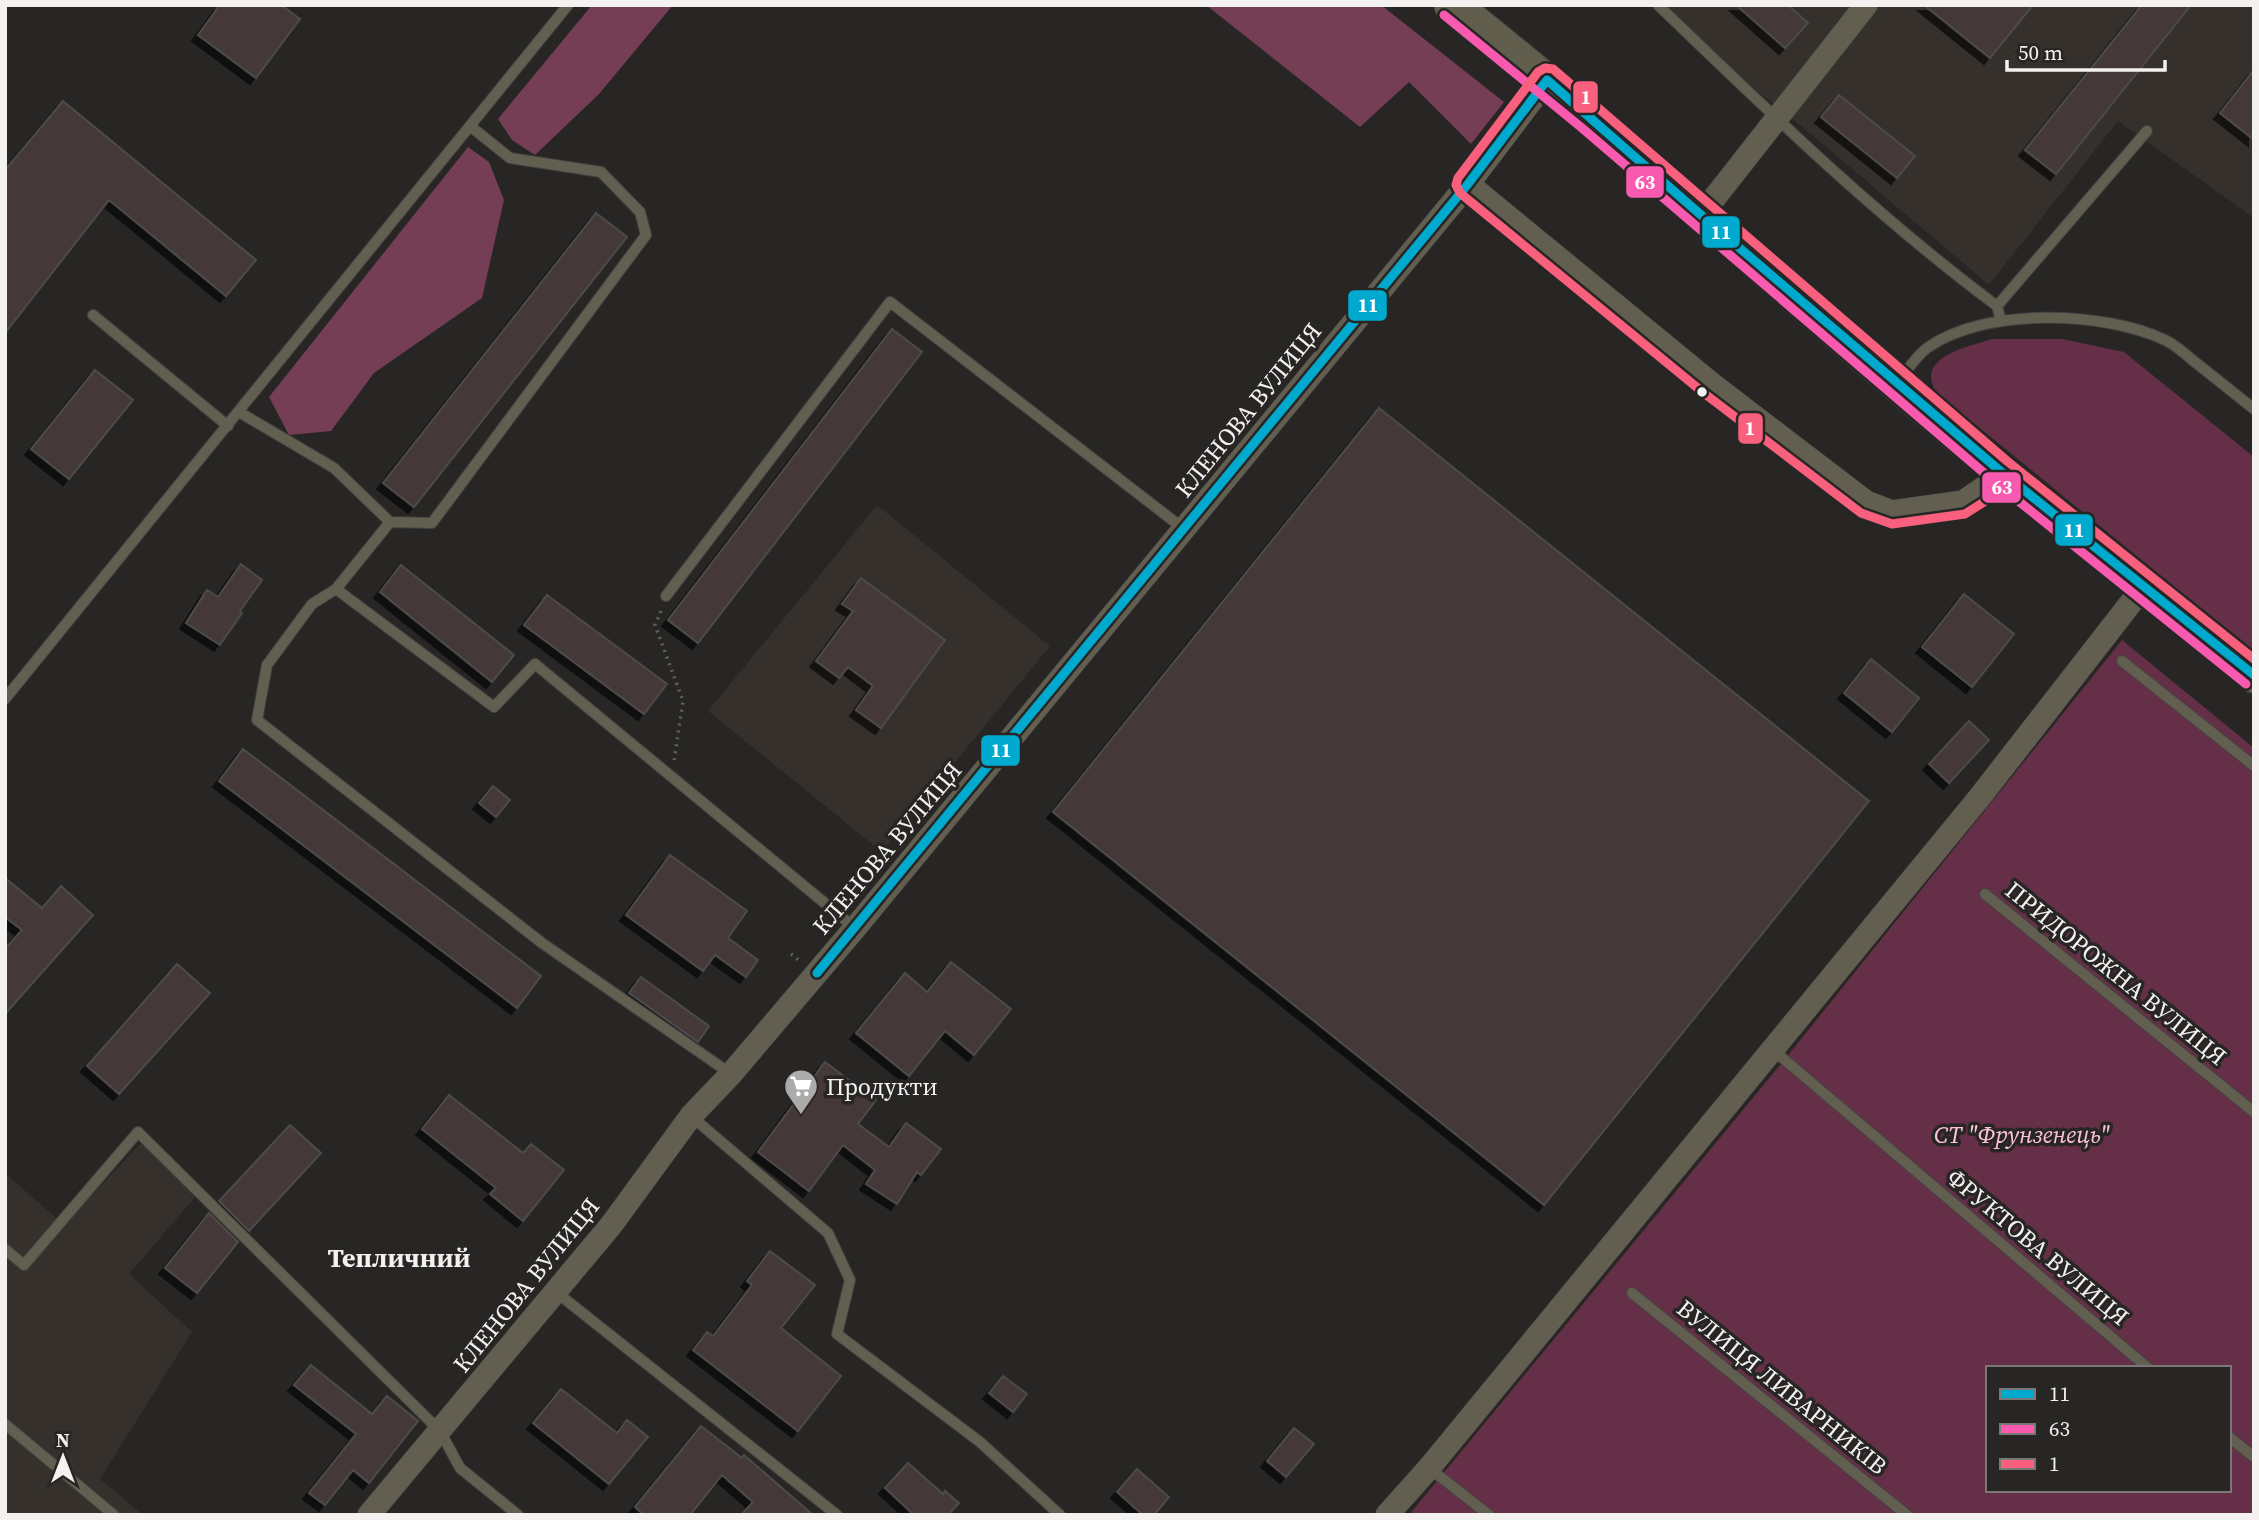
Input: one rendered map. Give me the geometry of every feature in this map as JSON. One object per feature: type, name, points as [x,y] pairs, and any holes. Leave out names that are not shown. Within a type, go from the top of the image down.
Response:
[{"type":"main road","points":[[1452,5],[1547,80],[1700,215],[1999,470],[2254,675]]},
{"type":"street","points":[[1700,215],[1866,5]]},
{"type":"street","name":"КЛЕНОВА ВУЛИЦЯ","points":[[369,1515],[612,1224],[691,1116],[731,1074],[855,928],[1468,184],[1547,80]]},
{"type":"street","points":[[1468,184],[1713,385],[1866,502],[1892,512],[1964,502],[1991,483],[1999,470]]},
{"type":"street","points":[[1387,1515],[1429,1468],[1979,797],[2144,586]]},
{"type":"lane","points":[[5,699],[568,5]]},
{"type":"lane","points":[[1658,5],[1777,120],[1948,270],[1997,306],[2001,321]]},
{"type":"lane","points":[[239,412],[334,468],[390,522],[432,523],[646,234],[640,212],[601,172],[510,158],[470,126]]},
{"type":"lane","points":[[1997,306],[2147,131]]},
{"type":"lane","points":[[667,596],[890,302],[1184,529]]},
{"type":"lane","points":[[93,315],[228,426]]},
{"type":"lane","points":[[1897,383],[1925,349],[1950,336],[1990,323],[2045,317],[2097,321],[2139,329],[2168,341],[2254,409]]},
{"type":"lane","points":[[390,522],[336,589],[312,604],[267,665],[257,720],[542,943],[731,1074]]},
{"type":"lane","points":[[336,589],[494,707],[536,664],[855,928]]},
{"type":"lane","points":[[2123,661],[2254,766]]},
{"type":"lane","name":"ПРИДОРОЖНА ВУЛИЦЯ","points":[[1985,894],[2254,1112]]},
{"type":"lane","name":"ФРУКТОВА ВУЛИЦЯ","points":[[1773,1049],[2146,1366]]},
{"type":"lane","points":[[691,1116],[828,1233],[850,1280],[837,1334],[980,1442],[1060,1515]]},
{"type":"lane","points":[[5,1249],[24,1265],[138,1132],[440,1431],[460,1468],[518,1515]]},
{"type":"lane","points":[[556,1292],[836,1515]]},
{"type":"lane","name":"ВУЛИЦЯ ЛИВАРНИКІВ","points":[[1632,1293],[1907,1515]]},
{"type":"lane","points":[[5,1424],[114,1515]]},
{"type":"lane","points":[[2231,1439],[2254,1457]]},
{"type":"lane","points":[[1429,1468],[1489,1515]]},
{"type":"path","points":[[667,596],[655,625],[683,701],[672,777]]},
{"type":"shaded area","points":[[592,5],[673,5],[599,94],[535,155],[512,140],[498,119]]},
{"type":"shaded area","points":[[1206,5],[1381,5],[1504,102],[1471,144],[1409,82],[1360,127]]},
{"type":"shaded area","points":[[1651,5],[2254,5],[2254,218],[2118,121],[1989,285],[1805,129]]},
{"type":"shaded area","points":[[468,147],[489,162],[504,200],[482,298],[374,373],[331,431],[289,435],[269,397]]},
{"type":"shaded area","points":[[877,505],[1050,646],[882,852],[708,711]]},
{"type":"shaded area","points":[[144,1140],[201,1190],[129,1274],[192,1332],[100,1479],[143,1515],[5,1515],[5,1173],[64,1225]]},
{"type":"green space","points":[[1992,339],[2062,339],[2124,352],[2254,457],[2254,652],[1937,393],[1931,381],[1932,370],[1938,362],[1958,350]]},
{"type":"green space","name":"СТ \"Фрунзенець\"","points":[[2122,640],[2254,748],[2254,1515],[1409,1515],[1785,1059]]},
{"type":"building","points":[[220,5],[281,5],[300,19],[256,78],[198,35]]},
{"type":"building","points":[[1736,5],[1788,5],[1808,23],[1785,48]]},
{"type":"building","points":[[1924,5],[2033,5],[1990,58]]},
{"type":"building","points":[[2142,5],[2191,5],[2056,174],[2025,150]]},
{"type":"building","points":[[2254,70],[2254,140],[2220,113]]},
{"type":"building","points":[[1839,95],[1915,156],[1897,178],[1821,117]]},
{"type":"building","points":[[63,101],[256,260],[226,296],[109,200],[5,333],[5,170]]},
{"type":"building","points":[[596,213],[627,237],[414,507],[383,483]]},
{"type":"building","points":[[892,329],[922,352],[698,643],[668,620]]},
{"type":"building","points":[[95,370],[133,400],[69,479],[31,449]]},
{"type":"building","points":[[1379,408],[1869,801],[1544,1205],[1053,812]]},
{"type":"building","points":[[241,564],[262,580],[220,645],[186,623],[207,590],[218,597]]},
{"type":"building","points":[[401,565],[514,655],[492,682],[380,592]]},
{"type":"building","points":[[861,578],[945,640],[881,728],[856,710],[873,686],[848,667],[839,678],[816,661],[853,611],[842,604]]},
{"type":"building","points":[[1964,594],[2014,634],[1972,687],[1922,647]]},
{"type":"building","points":[[547,595],[667,684],[644,714],[524,625]]},
{"type":"building","points":[[1871,659],[1919,698],[1892,732],[1844,693]]},
{"type":"building","points":[[1969,721],[1989,740],[1949,783],[1929,764]]},
{"type":"building","points":[[243,749],[541,976],[517,1008],[219,781]]},
{"type":"building","points":[[493,786],[510,800],[496,817],[479,803]]},
{"type":"building","points":[[670,855],[747,911],[728,938],[758,960],[746,977],[715,955],[703,971],[626,915]]},
{"type":"building","points":[[5,878],[42,908],[61,886],[93,915],[5,1014],[5,949],[22,930],[5,917]]},
{"type":"building","points":[[951,962],[1011,1009],[974,1055],[945,1031],[909,1076],[856,1033],[905,973],[927,992]]},
{"type":"building","points":[[177,964],[210,993],[119,1094],[87,1066]]},
{"type":"building","points":[[641,977],[709,1026],[698,1042],[629,993]]},
{"type":"building","points":[[825,1062],[876,1100],[858,1124],[889,1147],[906,1123],[941,1149],[921,1175],[917,1172],[897,1204],[866,1184],[875,1170],[843,1145],[809,1191],[758,1152]]},
{"type":"building","points":[[449,1095],[523,1153],[531,1144],[564,1170],[523,1221],[490,1194],[496,1188],[422,1129]]},
{"type":"building","points":[[290,1125],[321,1153],[249,1231],[219,1201]]},
{"type":"building","points":[[209,1213],[238,1242],[197,1293],[165,1268]]},
{"type":"building","points":[[770,1251],[815,1285],[781,1328],[841,1376],[798,1431],[693,1350],[707,1332],[713,1336],[752,1285],[747,1281]]},
{"type":"building","points":[[311,1365],[372,1414],[387,1396],[418,1421],[369,1483],[353,1470],[325,1505],[309,1493],[356,1434],[294,1385]]},
{"type":"building","points":[[1003,1376],[1027,1394],[1013,1412],[989,1393]]},
{"type":"building","points":[[561,1389],[617,1433],[627,1420],[648,1437],[609,1484],[533,1423]]},
{"type":"building","points":[[701,1426],[742,1458],[744,1455],[813,1515],[741,1515],[753,1502],[722,1475],[690,1515],[644,1515],[635,1507]]},
{"type":"building","points":[[1294,1428],[1314,1444],[1286,1477],[1267,1461]]},
{"type":"building","points":[[908,1463],[943,1494],[945,1491],[959,1503],[948,1515],[914,1515],[885,1488]]},
{"type":"building","points":[[1137,1469],[1169,1497],[1154,1515],[1143,1515],[1117,1492]]},
{"type":"transit line","name":"63","points":[[1444,15],[1582,128],[1991,479],[2246,684]]},
{"type":"transit line","name":"1","points":[[2002,488],[1965,514],[1892,524],[1861,513],[1705,394],[1460,193],[1456,185],[1458,178],[1538,72],[1545,68],[1553,69],[2007,461],[2254,659]]},
{"type":"transit line","name":"11","points":[[1547,80],[1999,470],[2254,675]]},
{"type":"transit line","name":"11","points":[[817,973],[1468,184],[1547,80]]},
{"type":"place","name":"Продукти","points":[[801,1116]]},
{"type":"district","name":"Тепличний","points":[[399,1258]]}]
